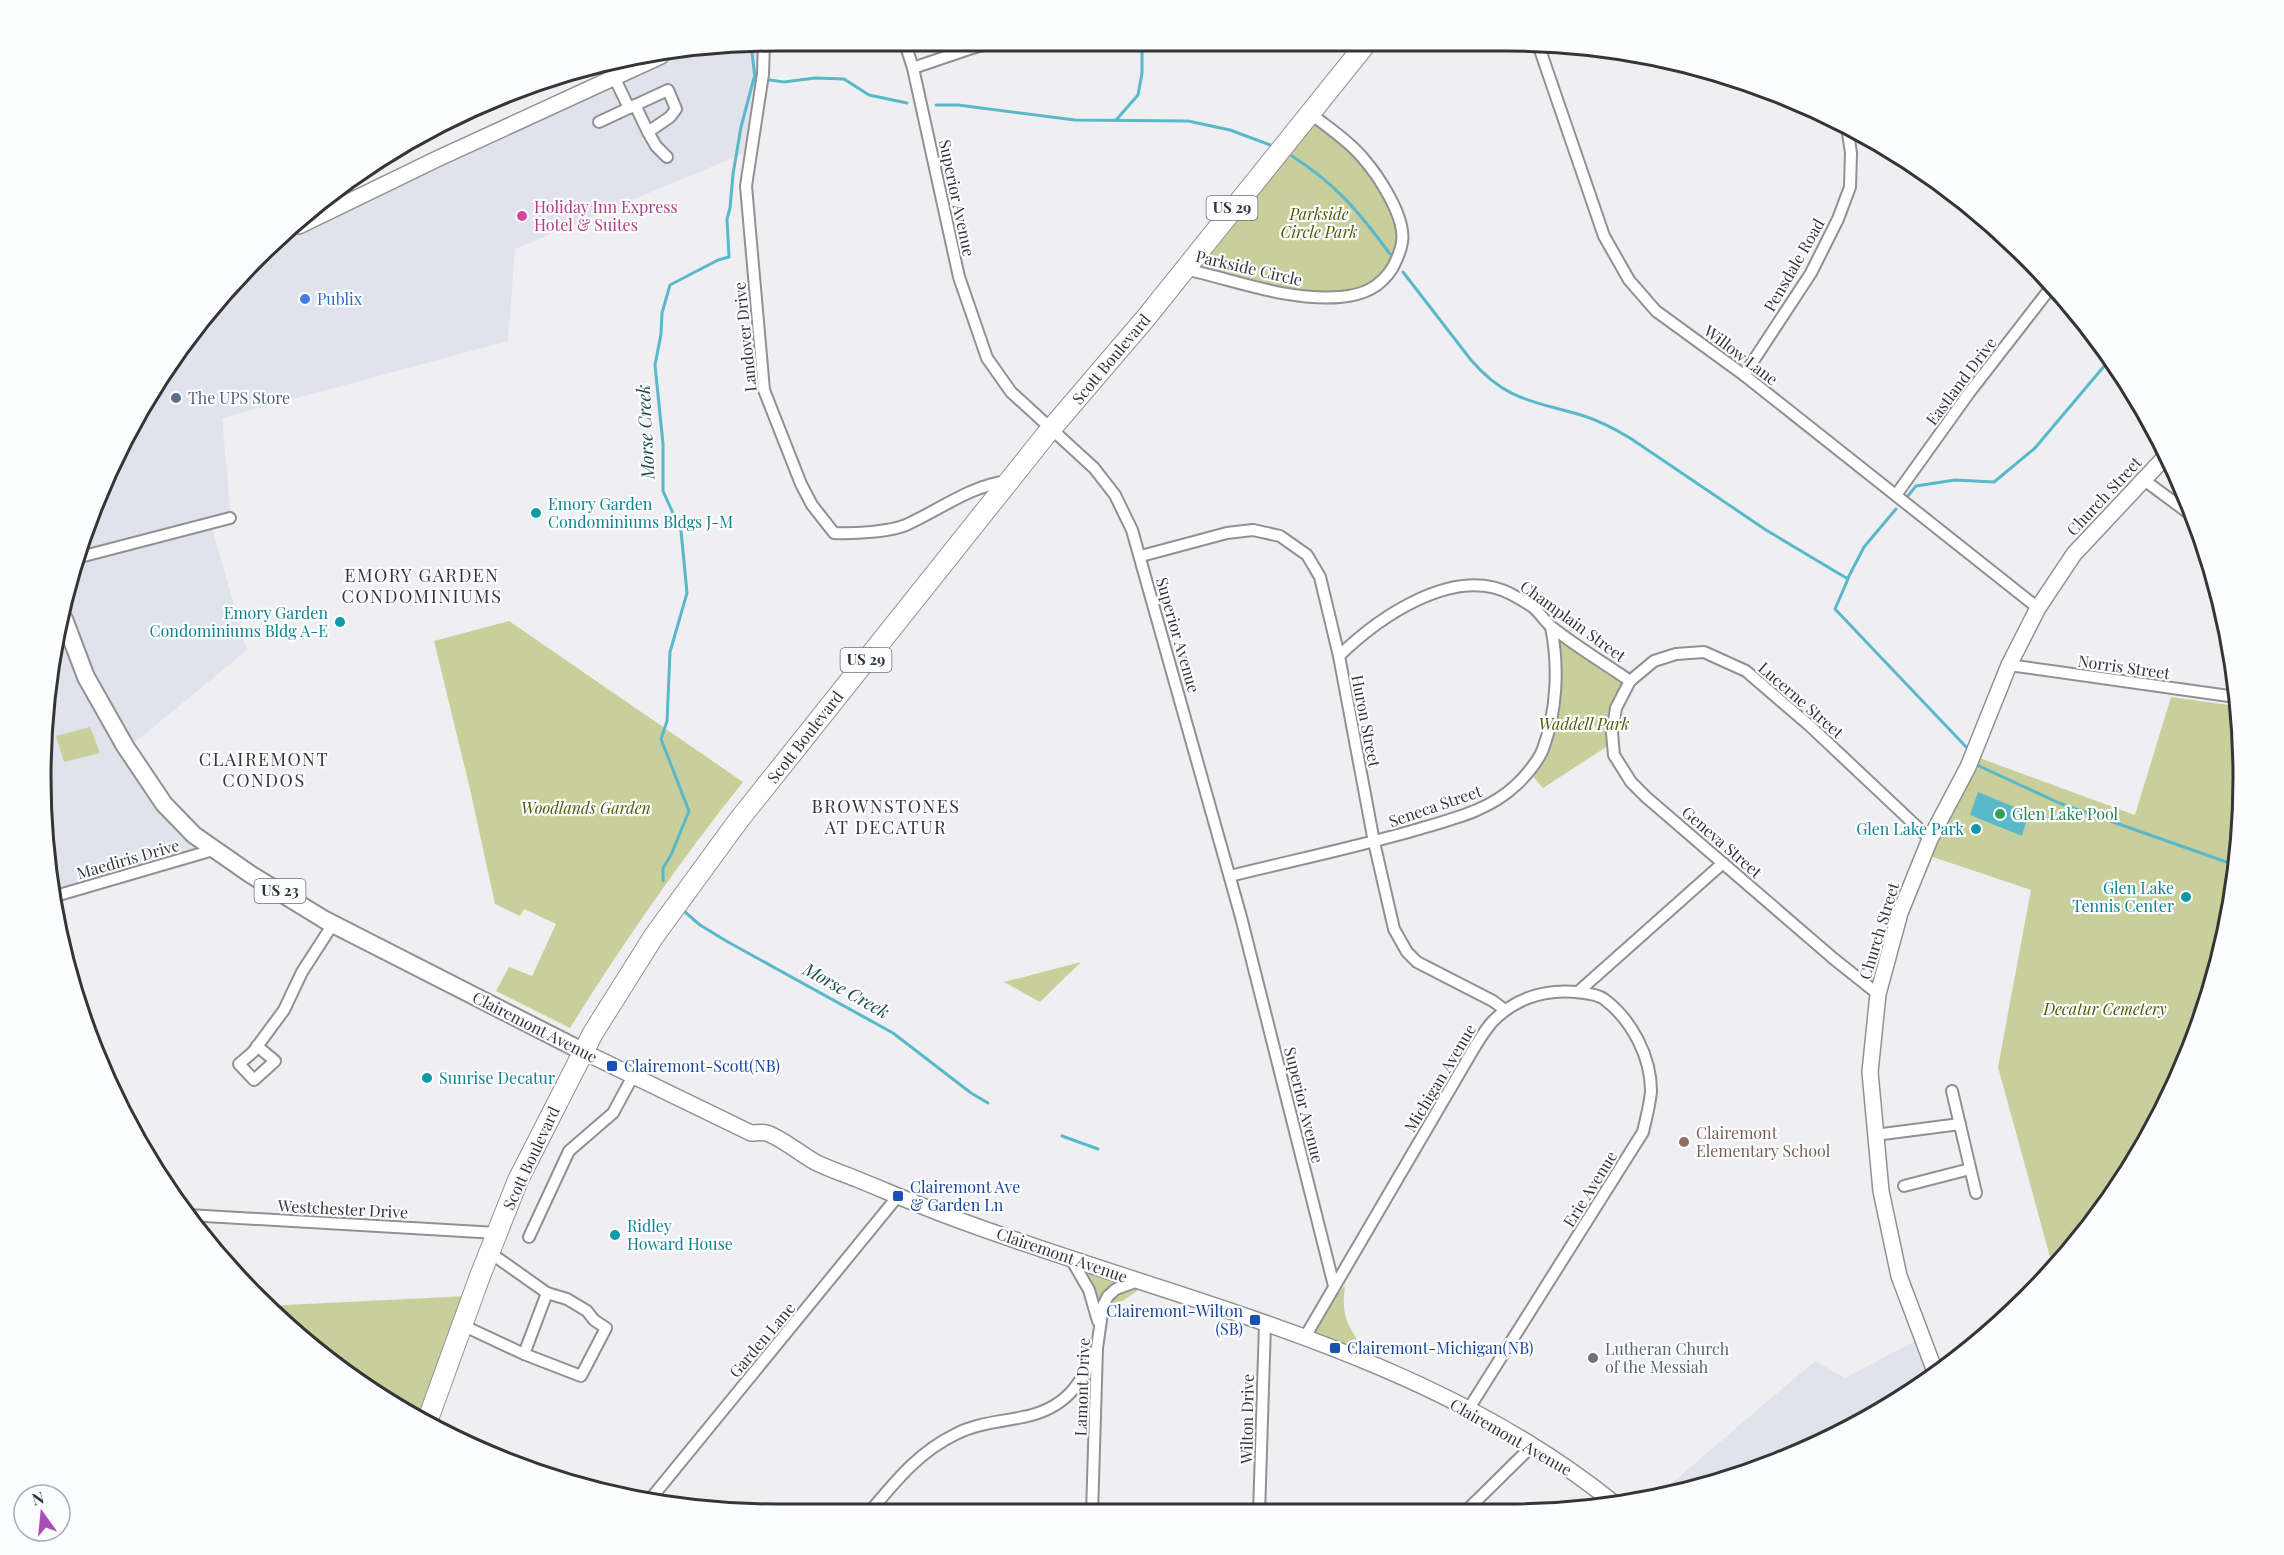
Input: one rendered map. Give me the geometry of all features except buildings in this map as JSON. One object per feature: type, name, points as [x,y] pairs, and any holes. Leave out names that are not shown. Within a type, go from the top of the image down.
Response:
[{"type":"highway","name":"Scott Boulevard","points":[[429,1415],[496,1233],[533,1149],[593,1033],[654,936],[738,821],[1051,428],[1145,319],[1360,51]]},
{"type":"main road","points":[[321,212],[644,64]]},
{"type":"main road","name":"Church Street","points":[[1933,1366],[1899,1276],[1875,1135],[1870,1072],[1878,994],[1900,913],[1930,839],[1968,767],[2009,665],[2038,608],[2074,554],[2161,462]]},
{"type":"main road","name":"Clairemont Avenue","points":[[67,627],[81,666],[109,718],[137,766],[164,804],[187,829],[213,850],[333,924],[633,1076],[752,1133],[766,1133],[815,1162],[956,1219],[1305,1337],[1391,1372],[1468,1410],[1532,1446],[1577,1475],[1605,1497]]},
{"type":"street","name":"Superior Avenue","points":[[908,51],[959,277],[987,358],[1011,392],[1094,468],[1115,495],[1132,530],[1141,556],[1230,876],[1334,1286]]},
{"type":"street","points":[[913,68],[963,51]]},
{"type":"street","name":"Landover Drive","points":[[764,52],[763,74],[746,186],[764,390],[801,484],[812,505],[834,533],[851,534],[906,526],[967,492],[1010,480]]},
{"type":"street","name":"Willow Lane","points":[[1541,52],[1604,236],[1629,280],[1656,311],[1744,375],[2038,608]]},
{"type":"street","points":[[614,77],[656,146],[667,157]]},
{"type":"street","points":[[599,122],[668,90],[676,109],[670,117],[648,132]]},
{"type":"street","name":"Parkside Circle","points":[[1184,269],[1294,297],[1339,297],[1366,293],[1385,278],[1400,255],[1403,240],[1400,222],[1388,194],[1362,157],[1310,113]]},
{"type":"street","name":"Pensdale Road","points":[[1744,375],[1811,273],[1838,219],[1850,187],[1851,153],[1849,137]]},
{"type":"street","name":"Eastland Drive","points":[[1896,495],[1969,393],[2047,292]]},
{"type":"street","points":[[2144,480],[2181,507]]},
{"type":"street","points":[[86,555],[230,518]]},
{"type":"street","name":"Huron Street","points":[[1141,556],[1227,533],[1253,530],[1280,536],[1307,555],[1320,577],[1339,656],[1374,842],[1394,929],[1407,952],[1428,969],[1493,1001],[1505,1010]]},
{"type":"street","name":"Champlain Street","points":[[1339,656],[1379,621],[1410,604],[1441,591],[1468,586],[1491,586],[1510,593],[1533,607],[1551,627],[1629,681]]},
{"type":"street","name":"Seneca Street","points":[[1230,876],[1374,842],[1453,819],[1491,804],[1516,785],[1542,751],[1552,714],[1555,645],[1551,627]]},
{"type":"street","name":"Lucerne Street","points":[[1629,681],[1654,661],[1676,654],[1704,652],[1746,671],[1810,726],[1930,839]]},
{"type":"street","name":"Norris Street","points":[[2009,665],[2228,696]]},
{"type":"street","name":"Geneva Street","points":[[1629,681],[1616,708],[1612,733],[1614,755],[1631,782],[1878,994]]},
{"type":"street","name":"Maediris Drive","points":[[61,894],[213,850]]},
{"type":"street","points":[[1578,992],[1724,863]]},
{"type":"street","points":[[257,1046],[284,1011],[302,972],[333,924]]},
{"type":"street","name":"Michigan Avenue","points":[[1305,1337],[1485,1030],[1505,1010],[1522,1000],[1555,992],[1578,992]]},
{"type":"street","name":"Erie Avenue","points":[[1468,1410],[1643,1132],[1651,1089],[1642,1049],[1627,1022],[1603,998],[1578,992]]},
{"type":"street","points":[[529,1237],[569,1151],[613,1113],[633,1076]]},
{"type":"street","points":[[1952,1091],[1976,1193]]},
{"type":"street","points":[[1875,1135],[1960,1124]]},
{"type":"street","points":[[1904,1186],[1970,1169]]},
{"type":"street","name":"Garden Lane","points":[[655,1493],[898,1196]]},
{"type":"street","name":"Westchester Drive","points":[[198,1216],[496,1233]]},
{"type":"street","points":[[462,1325],[524,1354],[581,1376],[606,1328],[594,1320],[587,1311],[567,1299],[547,1293],[489,1252]]},
{"type":"street","points":[[1071,1258],[1082,1275],[1093,1300],[1099,1334]]},
{"type":"street","name":"Lamont Drive","points":[[1092,1504],[1097,1348],[1103,1306],[1108,1296],[1120,1287],[1138,1281]]},
{"type":"street","points":[[524,1354],[547,1293]]},
{"type":"street","name":"Wilton Drive","points":[[1260,1504],[1265,1324]]},
{"type":"street","points":[[877,1504],[910,1466],[940,1442],[977,1426],[1034,1414],[1062,1401],[1082,1380],[1097,1348]]},
{"type":"street","points":[[1474,1504],[1532,1446]]},
{"type":"shaded area","points":[[767,51],[771,79],[754,149],[515,249],[508,341],[222,418],[231,516],[211,525],[247,650],[134,743],[165,800],[213,850],[61,897],[57,872],[51,778],[57,683],[65,636],[76,589],[106,499],[148,414],[173,374],[231,298],[298,231],[315,217],[581,101],[658,61],[683,57]]},
{"type":"shaded area","points":[[1923,1337],[1935,1364],[1870,1407],[1785,1449],[1740,1465],[1670,1485],[1815,1361],[1845,1378]]},
{"type":"green space","name":"Parkside Circle Park","points":[[1321,115],[1361,162],[1386,199],[1398,231],[1395,257],[1379,279],[1359,291],[1304,294],[1192,267]]},
{"type":"green space","name":"Woodlands Garden","points":[[509,621],[743,782],[653,903],[570,1028],[496,991],[509,967],[532,976],[556,924],[524,909],[520,916],[495,904],[434,641]]},
{"type":"green space","name":"Waddell Park","points":[[1557,636],[1625,681],[1616,703],[1617,740],[1543,788],[1529,772],[1545,754]]},
{"type":"green space","name":"Decatur Cemetery","points":[[2171,697],[2229,705],[2233,778],[2227,872],[2208,966],[2194,1011],[2178,1056],[2136,1141],[2083,1220],[2051,1259],[1998,1067],[2031,890],[1921,853],[1974,756],[2135,815]]},
{"type":"green space","points":[[90,727],[100,753],[64,762],[56,736]]},
{"type":"green space","points":[[1081,962],[1040,1002],[1004,982]]},
{"type":"green space","points":[[1077,1267],[1147,1284],[1111,1309],[1099,1334]]},
{"type":"green space","points":[[1345,1285],[1344,1304],[1347,1320],[1365,1350],[1304,1336]]},
{"type":"green space","points":[[468,1296],[429,1415],[374,1382],[335,1354],[279,1305]]},
{"type":"water","name":"Glen Lake Pool","points":[[1978,792],[2029,813],[2022,836],[1970,815]]},
{"type":"waterway","points":[[1116,120],[1138,95],[1142,73],[1142,51]]},
{"type":"waterway","points":[[752,52],[755,78]]},
{"type":"waterway","name":"Morse Creek","points":[[663,881],[663,868],[671,855],[689,811],[661,739],[667,721],[670,652],[687,593],[681,531],[663,491],[663,444],[655,365],[661,334],[662,313],[670,285],[718,260],[729,257],[727,219],[733,174],[741,127],[754,78]]},
{"type":"waterway","points":[[770,80],[784,82],[815,78],[844,79],[869,95],[907,103]]},
{"type":"waterway","points":[[936,105],[958,105],[1075,120],[1188,121],[1230,130],[1273,146]]},
{"type":"waterway","points":[[1292,156],[1335,189],[1368,225],[1390,254]]},
{"type":"waterway","points":[[1403,272],[1471,360],[1497,384],[1523,398],[1590,418],[1619,431],[1766,530],[1848,579],[1835,609],[1969,750]]},
{"type":"waterway","points":[[1907,497],[1916,486],[1955,480],[1994,482],[2035,448],[2105,365]]},
{"type":"waterway","points":[[1848,578],[1864,547],[1896,509]]},
{"type":"waterway","points":[[1976,761],[1979,766],[2059,803],[2228,862]]},
{"type":"waterway","name":"Morse Creek","points":[[685,912],[700,925],[728,942],[893,1033],[971,1093],[988,1103]]},
{"type":"waterway","points":[[1062,1136],[1098,1149]]},
{"type":"place","name":"Holiday Inn Express Hotel & Suites","points":[[522,216]]},
{"type":"place","name":"Publix","points":[[305,299]]},
{"type":"place","name":"The UPS Store","points":[[176,398]]},
{"type":"place","name":"Emory Garden Condominiums Bldgs J-M","points":[[536,513]]},
{"type":"place","name":"Emory Garden Condominiums Bldg A-E","points":[[340,622]]},
{"type":"place","name":"Glen Lake Pool","points":[[2000,814]]},
{"type":"place","name":"Glen Lake Park","points":[[1976,829]]},
{"type":"place","name":"Glen Lake Tennis Center","points":[[2186,897]]},
{"type":"place","name":"Clairemont-Scott(NB)","points":[[612,1066]]},
{"type":"place","name":"Sunrise Decatur","points":[[427,1078]]},
{"type":"place","name":"Clairemont Elementary School","points":[[1684,1142]]},
{"type":"place","name":"Clairemont Ave & Garden Ln","points":[[898,1196]]},
{"type":"place","name":"Ridley Howard House","points":[[615,1235]]},
{"type":"place","name":"Clairemont-Wilton (SB)","points":[[1255,1320]]},
{"type":"place","name":"Clairemont-Michigan(NB)","points":[[1335,1348]]},
{"type":"place","name":"Lutheran Church of the Messiah","points":[[1593,1358]]},
{"type":"district","name":"EMORY GARDEN CONDOMINIUMS","points":[[422,586]]},
{"type":"district","name":"CLAIREMONT CONDOS","points":[[264,770]]},
{"type":"district","name":"BROWNSTONES AT DECATUR","points":[[886,817]]}]
